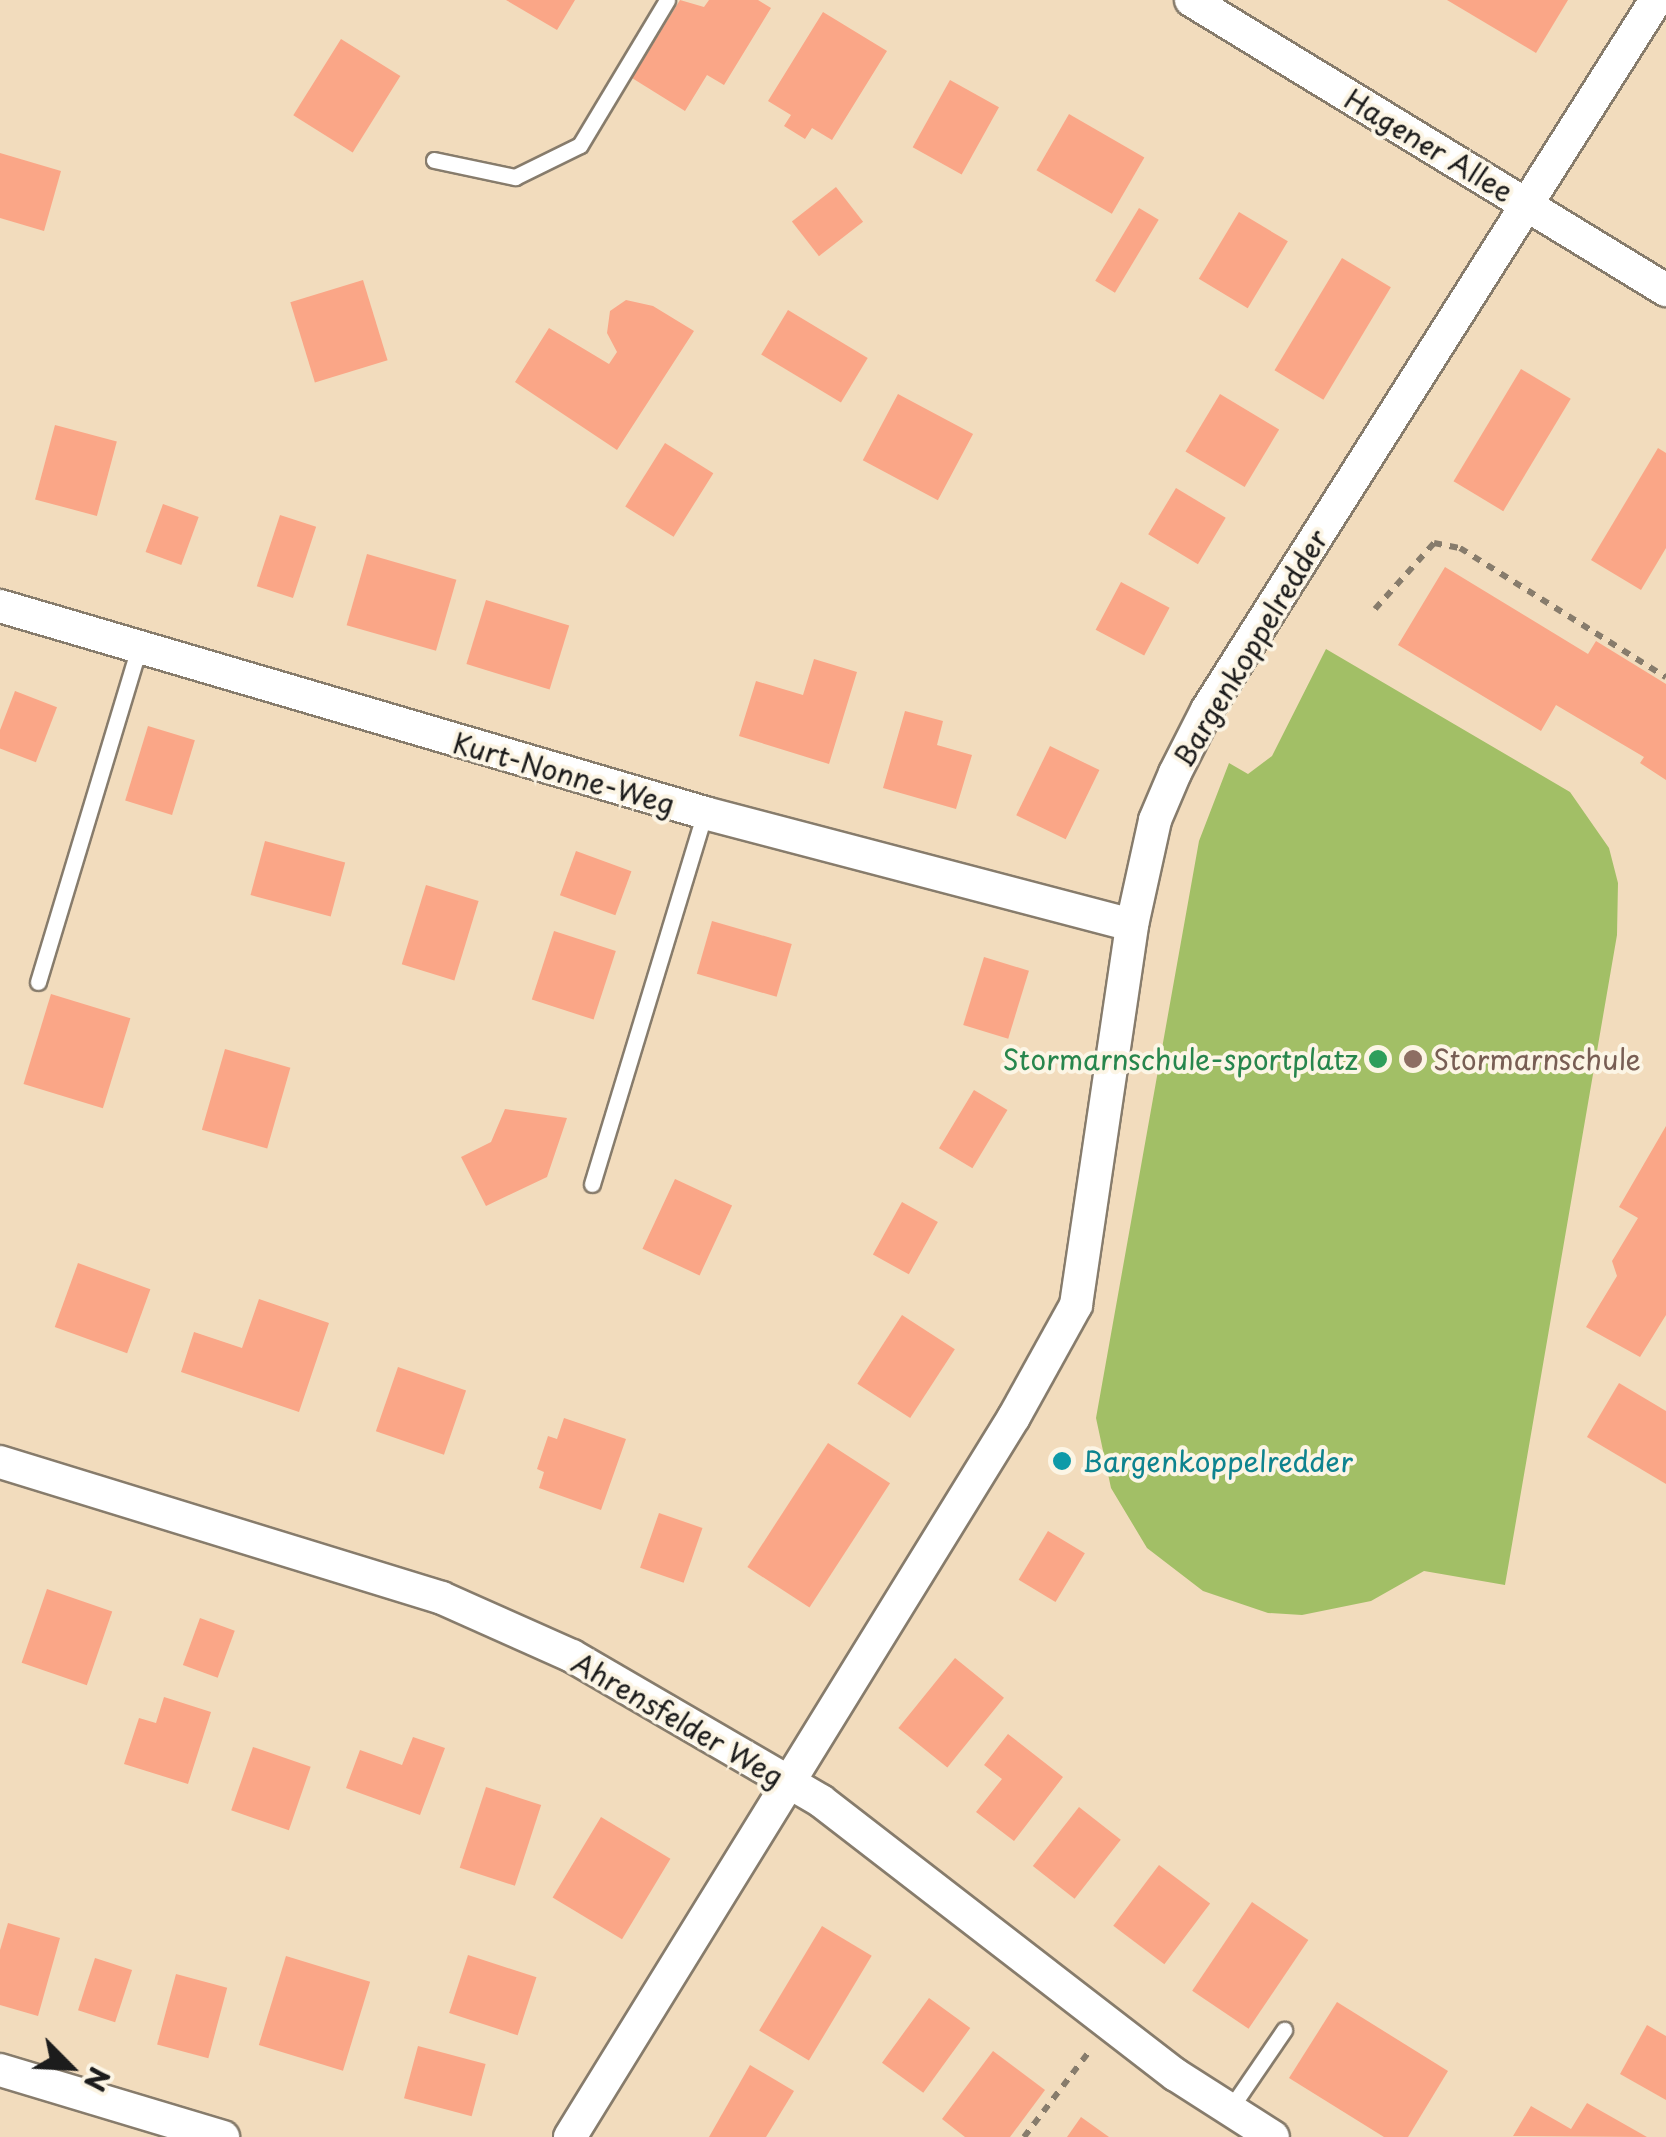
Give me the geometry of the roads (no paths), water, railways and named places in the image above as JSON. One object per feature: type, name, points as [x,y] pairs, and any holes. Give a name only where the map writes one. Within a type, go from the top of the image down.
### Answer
[{"type":"street","name":"Hagener Allee","points":[[1191,0],[1666,290]]},
{"type":"street","name":"Bargenkoppelredder","points":[[570,2137],[785,1780],[1014,1416],[1076,1305],[1132,926],[1155,820],[1207,710],[1656,0]]},
{"type":"street","name":"Kurt-Nonne-Weg","points":[[2,614],[139,648],[705,814],[1132,926]]},
{"type":"street","name":"Ahrensfelder Weg","points":[[0,1462],[442,1598],[572,1656],[839,1814],[1110,2024],[1274,2137]]},
{"type":"street","points":[[0,2070],[223,2137]]},
{"type":"lane","points":[[434,160],[516,177],[580,145],[668,0]]},
{"type":"lane","points":[[38,982],[139,648]]},
{"type":"lane","points":[[592,1184],[705,814]]},
{"type":"lane","points":[[1230,2109],[1284,2030]]},
{"type":"place","name":"Stormarnschule-sportplatz","points":[[1378,1059]]},
{"type":"place","name":"Stormarnschule","points":[[1413,1059]]},
{"type":"place","name":"Bargenkoppelredder","points":[[1062,1461]]}]
